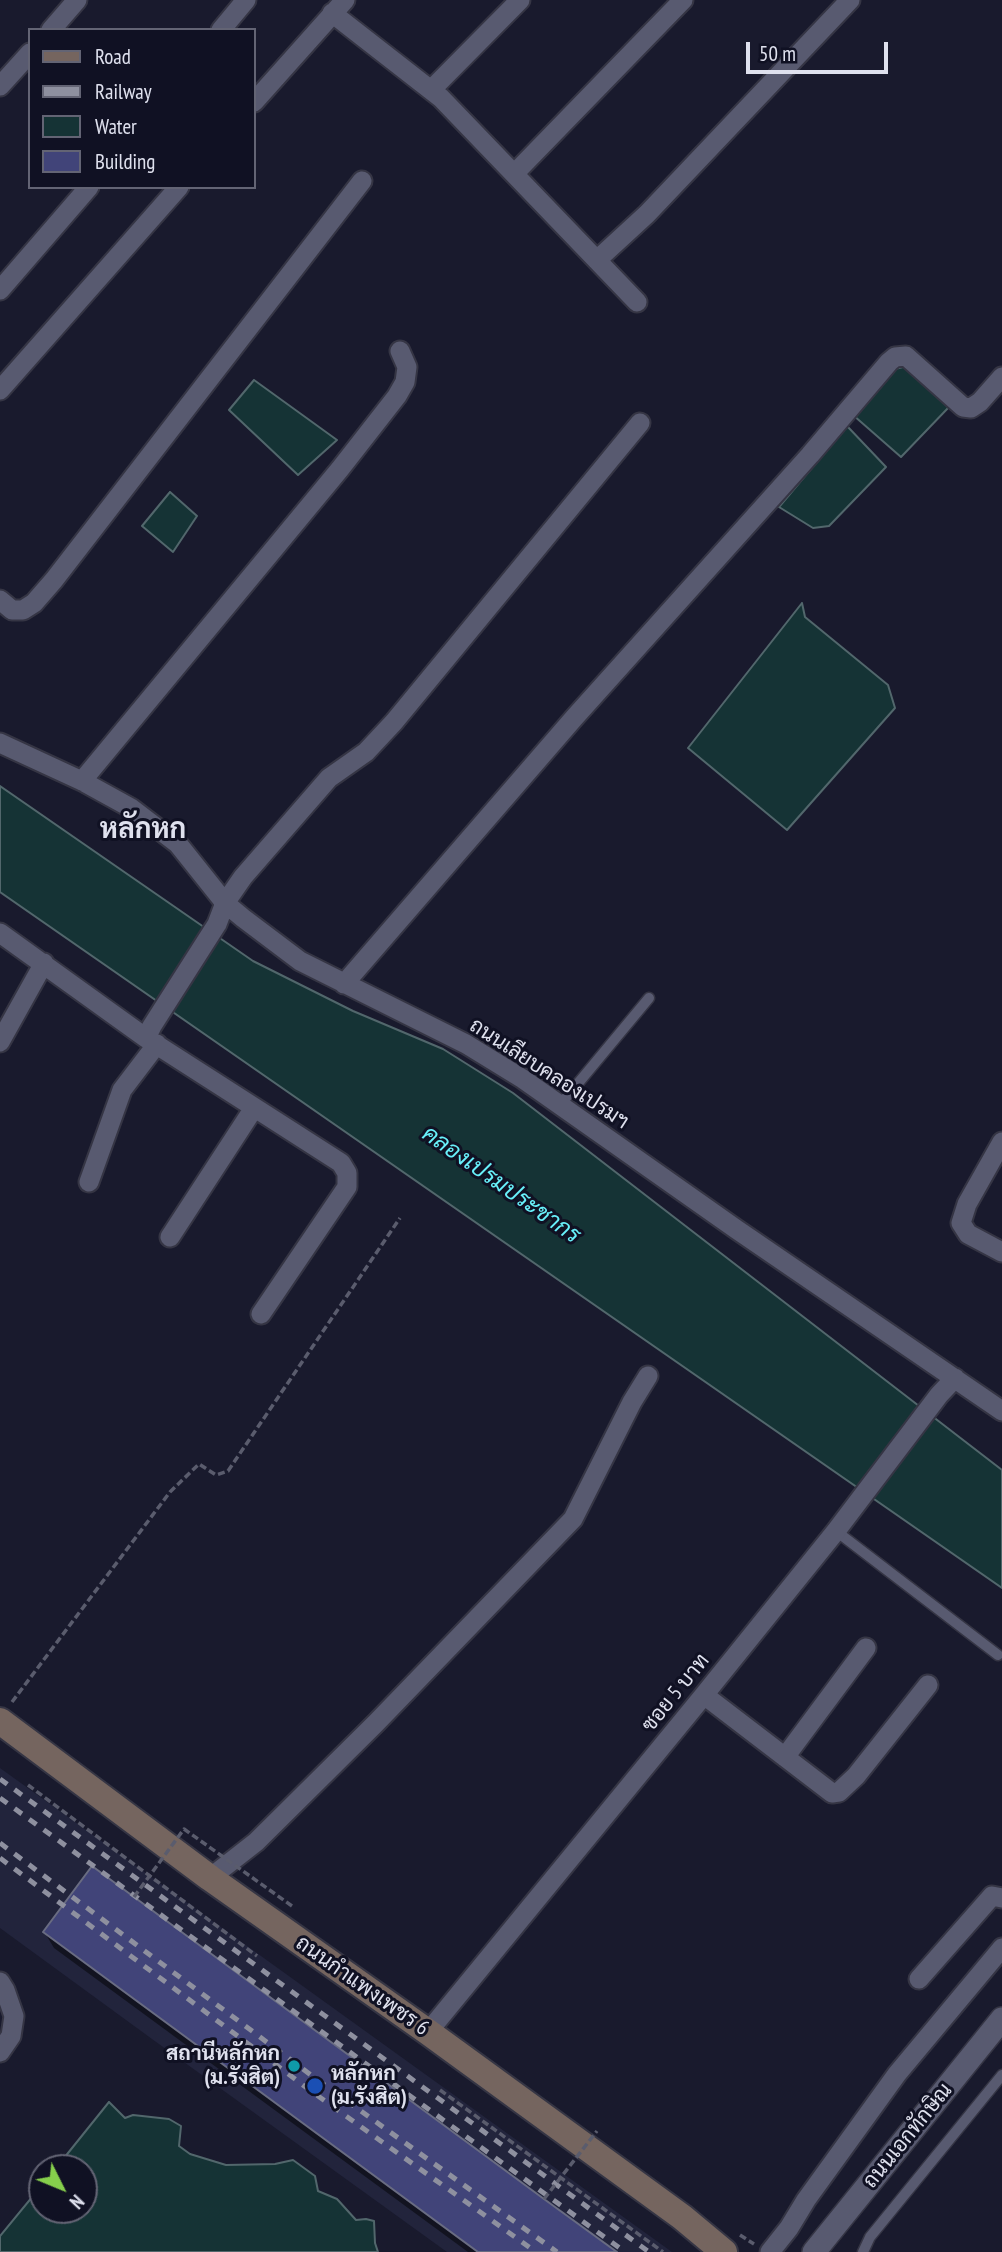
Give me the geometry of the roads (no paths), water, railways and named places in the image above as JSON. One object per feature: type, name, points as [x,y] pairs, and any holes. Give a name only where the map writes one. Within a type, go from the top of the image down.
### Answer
[{"type":"main road","name":"ถนนกำแพงเพชร 6","points":[[4,1714],[210,1878],[682,2217],[723,2252]]},
{"type":"street","points":[[53,28],[77,0]]},
{"type":"street","points":[[223,28],[246,0]]},
{"type":"street","points":[[431,90],[520,0]]},
{"type":"street","points":[[514,174],[683,0]]},
{"type":"street","points":[[597,260],[657,204],[850,0]]},
{"type":"street","points":[[256,100],[338,7],[431,90],[637,302]]},
{"type":"street","points":[[0,86],[28,55]]},
{"type":"street","points":[[0,600],[12,610],[23,610],[34,603],[54,580],[362,181]]},
{"type":"street","points":[[0,290],[87,189]]},
{"type":"street","points":[[0,390],[177,189]]},
{"type":"street","points":[[82,781],[340,469],[397,396],[405,382],[407,367],[400,351]]},
{"type":"street","points":[[344,984],[565,728],[810,455],[889,362],[895,357],[906,356],[963,407],[971,408],[980,402],[1002,377]]},
{"type":"street","points":[[89,1182],[122,1090],[217,924],[225,903],[243,877],[329,778],[366,752],[394,722],[640,423]]},
{"type":"street","name":"ถนนเลียบคลองเปรมฯ","points":[[0,743],[82,781],[131,808],[178,844],[225,903],[300,961],[466,1044],[523,1079],[736,1230],[1002,1411]]},
{"type":"street","points":[[0,933],[254,1108],[341,1163],[348,1173],[347,1187],[261,1314]]},
{"type":"street","points":[[0,1042],[44,963]]},
{"type":"street","points":[[170,1237],[254,1108]]},
{"type":"street","points":[[1002,1142],[967,1204],[961,1223],[968,1234],[1002,1252]]},
{"type":"street","points":[[210,1878],[256,1842],[302,1797],[573,1519],[648,1376]]},
{"type":"street","name":"ซอย 5 บาท","points":[[428,2032],[704,1695],[955,1378]]},
{"type":"street","points":[[785,1757],[866,1648]]},
{"type":"street","points":[[704,1695],[832,1793],[839,1792],[856,1776],[928,1685]]},
{"type":"street","points":[[919,1979],[992,1896],[1002,1898]]},
{"type":"street","points":[[770,2252],[897,2074],[1002,1948]]},
{"type":"street","points":[[0,1982],[14,2016],[11,2036],[0,2052]]},
{"type":"street","name":"ถนนเอกทักษิณ","points":[[814,2252],[1002,2019]]},
{"type":"lane","points":[[560,1105],[649,998]]},
{"type":"lane","points":[[836,1531],[998,1655]]},
{"type":"lane","points":[[863,2252],[870,2237],[1002,2075]]},
{"type":"water","points":[[907,366],[949,407],[901,457],[853,415],[891,370]]},
{"type":"water","points":[[254,380],[337,440],[298,475],[229,410]]},
{"type":"water","points":[[847,426],[886,467],[829,526],[813,528],[779,507]]},
{"type":"water","points":[[170,492],[197,516],[173,552],[142,526]]},
{"type":"water","points":[[802,603],[805,617],[888,685],[895,708],[787,830],[688,748]]},
{"type":"water","name":"คลองเปรมประชากร","points":[[0,786],[253,961],[353,1011],[443,1049],[513,1093],[1002,1470],[1002,1588],[0,892]]},
{"type":"water","points":[[109,2102],[125,2118],[133,2115],[169,2119],[181,2126],[179,2146],[190,2154],[226,2165],[275,2164],[293,2160],[315,2176],[318,2191],[337,2199],[356,2220],[374,2221],[378,2252],[0,2252],[0,2236],[28,2202],[28,2224],[98,2224],[98,2154],[67,2154]]},
{"type":"railway","points":[[0,1779],[649,2252]]},
{"type":"railway","points":[[0,1798],[625,2252]]},
{"type":"railway","points":[[0,1843],[319,2081],[557,2252]]},
{"type":"railway","points":[[0,1858],[311,2091],[536,2252]]},
{"type":"place","name":"สถานีหลักหก (ม.รังสิต)","points":[[294,2066]]},
{"type":"place","name":"หลักหก (ม.รังสิต)","points":[[315,2086]]},
{"type":"district","name":"หลักหก","points":[[143,830]]}]
